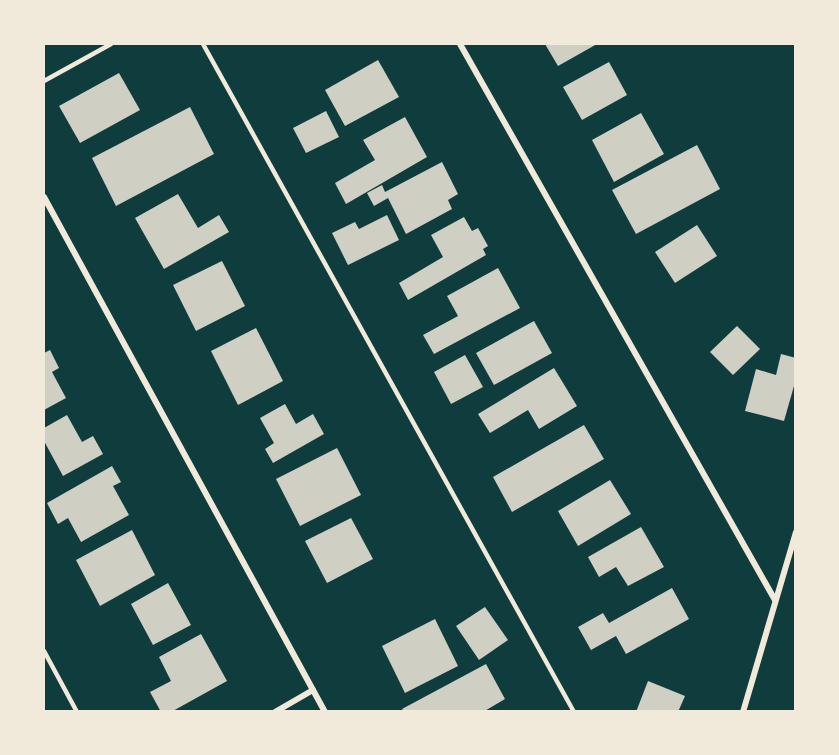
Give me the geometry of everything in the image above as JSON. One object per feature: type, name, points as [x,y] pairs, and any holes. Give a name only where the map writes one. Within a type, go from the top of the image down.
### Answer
[{"type":"street","points":[[459,44],[775,600]]},
{"type":"street","points":[[44,197],[326,711]]},
{"type":"street","points":[[743,711],[795,532]]},
{"type":"street","points":[[275,711],[313,690]]},
{"type":"lane","points":[[44,81],[111,44]]},
{"type":"lane","points":[[203,44],[574,711]]},
{"type":"lane","points":[[44,651],[77,711]]},
{"type":"building","points":[[545,44],[597,44],[558,66]]},
{"type":"building","points":[[378,60],[399,97],[345,126],[325,90]]},
{"type":"building","points":[[609,62],[627,95],[582,120],[563,87]]},
{"type":"building","points":[[119,73],[140,110],[80,143],[59,106]]},
{"type":"building","points":[[190,107],[214,154],[116,206],[92,158]]},
{"type":"building","points":[[326,111],[339,137],[306,153],[293,128]]},
{"type":"building","points":[[641,113],[664,154],[614,182],[592,140]]},
{"type":"building","points":[[405,117],[427,157],[346,204],[335,183],[375,160],[363,140]]},
{"type":"building","points":[[697,145],[720,189],[636,234],[612,190]]},
{"type":"building","points":[[442,162],[458,194],[448,200],[452,209],[406,234],[388,198],[374,206],[367,193],[382,185],[385,192]]},
{"type":"building","points":[[178,194],[198,228],[219,215],[229,232],[164,269],[135,218]]},
{"type":"building","points":[[387,215],[399,240],[348,265],[332,233],[355,222],[359,229]]},
{"type":"building","points":[[464,217],[472,231],[478,228],[488,246],[483,249],[486,255],[408,300],[399,283],[443,257],[431,235]]},
{"type":"building","points":[[697,225],[717,256],[675,283],[655,252]]},
{"type":"building","points":[[222,261],[245,306],[196,331],[173,285]]},
{"type":"building","points":[[498,268],[520,308],[434,354],[423,335],[458,316],[447,296]]},
{"type":"building","points":[[534,321],[552,353],[494,385],[476,353]]},
{"type":"building","points":[[737,326],[760,349],[733,375],[710,352]]},
{"type":"building","points":[[256,328],[283,381],[238,405],[211,351]]},
{"type":"building","points":[[50,350],[59,368],[52,372],[66,398],[44,410],[44,353]]},
{"type":"building","points":[[781,354],[796,358],[796,379],[784,421],[745,411],[756,369],[776,375]]},
{"type":"building","points":[[465,355],[483,387],[451,404],[434,372]]},
{"type":"building","points":[[554,368],[577,406],[539,429],[528,410],[490,433],[478,414]]},
{"type":"building","points":[[285,404],[296,424],[313,414],[324,434],[273,463],[265,449],[274,443],[260,418]]},
{"type":"building","points":[[67,415],[82,442],[93,436],[103,454],[63,476],[44,441],[44,428]]},
{"type":"building","points":[[584,425],[604,459],[512,512],[493,477]]},
{"type":"building","points":[[337,448],[361,495],[300,526],[276,479]]},
{"type":"building","points":[[112,466],[121,482],[113,486],[129,515],[81,542],[68,518],[58,524],[47,503]]},
{"type":"building","points":[[610,480],[631,514],[578,546],[558,511]]},
{"type":"building","points":[[351,518],[373,559],[327,583],[305,541]]},
{"type":"building","points":[[641,527],[664,567],[628,586],[616,567],[599,577],[588,557]]},
{"type":"building","points":[[132,530],[155,575],[100,606],[76,560]]},
{"type":"building","points":[[168,583],[191,625],[153,645],[131,604]]},
{"type":"building","points":[[672,588],[689,619],[626,654],[616,636],[591,650],[578,627],[603,613],[609,623]]},
{"type":"building","points":[[485,607],[508,640],[479,660],[456,626]]},
{"type":"building","points":[[435,619],[458,666],[405,693],[382,646]]},
{"type":"building","points":[[201,634],[227,681],[171,712],[161,712],[150,692],[171,681],[159,657]]},
{"type":"building","points":[[486,664],[505,699],[483,712],[404,712],[402,709]]},
{"type":"building","points":[[648,681],[685,696],[678,712],[636,712]]}]
